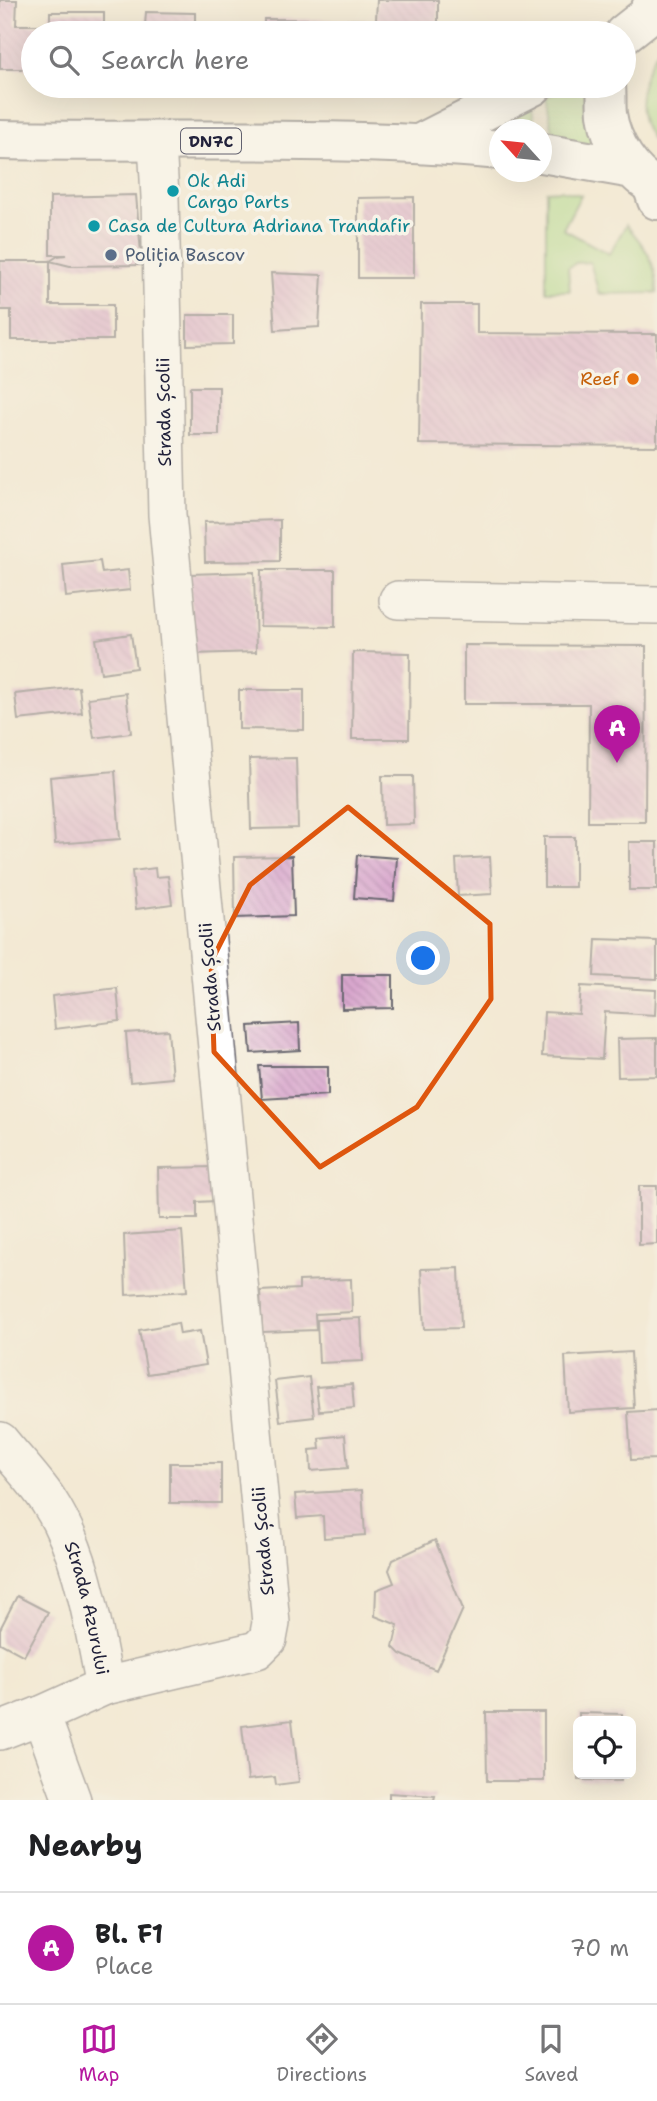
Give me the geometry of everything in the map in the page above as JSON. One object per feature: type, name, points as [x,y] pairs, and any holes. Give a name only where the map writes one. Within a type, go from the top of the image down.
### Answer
[{"type":"main road","name":"DN7C","points":[[421,143],[509,98]]},
{"type":"main road","points":[[607,98],[607,115],[616,144],[650,185]]},
{"type":"main road","name":"DN7C","points":[[0,140],[157,142],[289,139],[421,143],[489,149]]},
{"type":"main road","points":[[552,156],[650,185]]},
{"type":"street","name":"Strada Școlii","points":[[105,1686],[257,1650],[268,1639],[271,1623],[167,516],[157,142]]},
{"type":"street","points":[[398,600],[657,605]]},
{"type":"street","name":"Strada Azurului","points":[[0,1441],[48,1500],[65,1534],[79,1567],[105,1686],[0,1731]]},
{"type":"street","points":[[41,1715],[72,1800]]},
{"type":"highlighted area","points":[[348,807],[490,924],[491,999],[417,1107],[320,1167],[214,1052],[211,962],[250,885]]},
{"type":"green space","points":[[657,51],[657,145],[644,123],[641,98],[646,74]]},
{"type":"green space","points":[[546,98],[591,98],[597,148],[554,138]]},
{"type":"green space","points":[[531,102],[534,119],[505,119]]},
{"type":"green space","points":[[489,130],[489,139],[473,140]]},
{"type":"green space","points":[[560,190],[581,195],[563,229],[609,254],[626,225],[649,256],[655,273],[657,293],[599,294],[590,262],[576,263],[568,268],[570,291],[546,291],[546,191]]},
{"type":"building","points":[[0,0],[17,0],[16,25],[21,25],[21,69],[0,69]]},
{"type":"building","points":[[377,0],[438,0],[438,21],[264,19],[376,20]]},
{"type":"building","points":[[50,12],[104,12],[104,21],[50,21]]},
{"type":"building","points":[[146,12],[195,13],[195,21],[145,21]]},
{"type":"building","name":"Casa de Cultura Adriana Trandafir","points":[[136,195],[142,265],[70,266],[50,261],[66,255],[50,255],[50,197]]},
{"type":"building","points":[[414,197],[414,278],[358,278],[358,198]]},
{"type":"building","points":[[0,261],[50,261],[50,305],[113,305],[113,340],[11,340],[11,310],[0,310]]},
{"type":"building","points":[[271,273],[322,275],[319,327],[275,330]]},
{"type":"building","points":[[421,304],[477,304],[477,333],[657,334],[657,446],[419,444]]},
{"type":"building","points":[[187,315],[233,315],[233,344],[187,345]]},
{"type":"building","points":[[190,387],[219,387],[219,435],[190,435]]},
{"type":"building","points":[[280,520],[280,561],[205,562],[204,522]]},
{"type":"building","points":[[100,561],[102,573],[128,570],[130,590],[66,597],[63,565]]},
{"type":"building","points":[[261,570],[335,570],[335,627],[260,626]]},
{"type":"building","points":[[254,572],[256,652],[192,654],[190,574]]},
{"type":"building","points":[[131,634],[136,668],[101,673],[96,639]]},
{"type":"building","points":[[464,645],[646,646],[645,822],[588,822],[589,704],[464,704]]},
{"type":"building","points":[[353,652],[410,653],[409,739],[352,739]]},
{"type":"building","points":[[79,687],[82,713],[18,720],[15,694]]},
{"type":"building","points":[[239,690],[304,690],[304,730],[239,729]]},
{"type":"building","points":[[126,693],[131,733],[94,738],[88,698]]},
{"type":"building","points":[[296,758],[298,828],[251,829],[249,759]]},
{"type":"building","points":[[115,771],[120,839],[55,844],[50,777]]},
{"type":"building","points":[[382,776],[413,776],[414,824],[383,825]]},
{"type":"building","points":[[544,837],[575,837],[575,887],[544,887]]},
{"type":"building","points":[[629,842],[657,842],[657,890],[629,890]]},
{"type":"building","points":[[357,855],[397,858],[394,901],[354,898]]},
{"type":"building","points":[[292,856],[294,916],[235,918],[234,857]]},
{"type":"building","points":[[490,857],[492,894],[458,896],[456,859]]},
{"type":"building","points":[[155,868],[156,877],[168,876],[172,904],[136,909],[132,871]]},
{"type":"building","points":[[596,939],[657,941],[657,979],[594,976]]},
{"type":"building","points":[[342,975],[393,975],[393,1008],[342,1009]]},
{"type":"building","points":[[581,986],[656,990],[655,1015],[605,1012],[602,1059],[542,1056],[544,1012],[579,1014]]},
{"type":"building","points":[[117,988],[120,1021],[55,1029],[52,996]]},
{"type":"building","points":[[299,1023],[300,1050],[251,1053],[249,1026]]},
{"type":"building","points":[[168,1030],[172,1078],[130,1082],[126,1033]]},
{"type":"building","points":[[657,1038],[657,1076],[618,1077],[617,1039]]},
{"type":"building","points":[[259,1066],[328,1066],[328,1095],[262,1099]]},
{"type":"building","points":[[216,1167],[216,1201],[197,1202],[197,1219],[159,1219],[158,1168]]},
{"type":"building","points":[[639,1186],[657,1186],[657,1244],[639,1245]]},
{"type":"building","points":[[182,1231],[187,1291],[126,1295],[124,1235]]},
{"type":"building","points":[[459,1268],[461,1328],[424,1329],[421,1269]]},
{"type":"building","points":[[351,1279],[352,1312],[315,1314],[316,1330],[262,1332],[260,1291],[299,1289],[299,1281]]},
{"type":"building","points":[[361,1318],[363,1361],[319,1363],[317,1320]]},
{"type":"building","points":[[178,1323],[180,1334],[200,1331],[206,1365],[147,1374],[139,1330]]},
{"type":"building","points":[[631,1352],[634,1408],[568,1412],[565,1356]]},
{"type":"building","points":[[309,1377],[314,1417],[280,1421],[275,1381]]},
{"type":"building","points":[[352,1384],[354,1408],[319,1411],[316,1387]]},
{"type":"building","points":[[657,1410],[657,1459],[631,1460],[628,1412]]},
{"type":"building","points":[[345,1435],[348,1468],[311,1471],[310,1450],[320,1449],[319,1438]]},
{"type":"building","points":[[170,1463],[221,1463],[221,1503],[170,1503]]},
{"type":"building","points":[[362,1490],[365,1535],[324,1538],[323,1516],[297,1518],[295,1494]]},
{"type":"building","points":[[435,1540],[463,1609],[436,1670],[400,1654],[393,1647],[398,1625],[375,1616],[376,1590],[394,1583],[389,1570],[393,1560]]},
{"type":"building","points":[[17,1596],[48,1612],[24,1656],[0,1643],[0,1629]]},
{"type":"building","points":[[486,1712],[544,1712],[544,1781],[487,1781]]},
{"type":"building","points":[[579,1713],[622,1714],[622,1716],[579,1716]]},
{"type":"building","points":[[292,1720],[299,1782],[276,1785],[275,1777],[248,1780],[242,1726]]},
{"type":"building","points":[[621,1779],[621,1781],[578,1780]]},
{"type":"building","points":[[389,1793],[435,1796],[434,1800],[389,1800]]},
{"type":"place","name":"Ok Adi Cargo Parts","points":[[173,191]]},
{"type":"place","name":"Casa de Cultura Adriana Trandafir","points":[[94,226]]},
{"type":"place","name":"Poliția Bascov","points":[[111,255]]},
{"type":"place","name":"Reef","points":[[633,379]]},
{"type":"place","name":"Bl. F1","points":[[617,763]]}]
